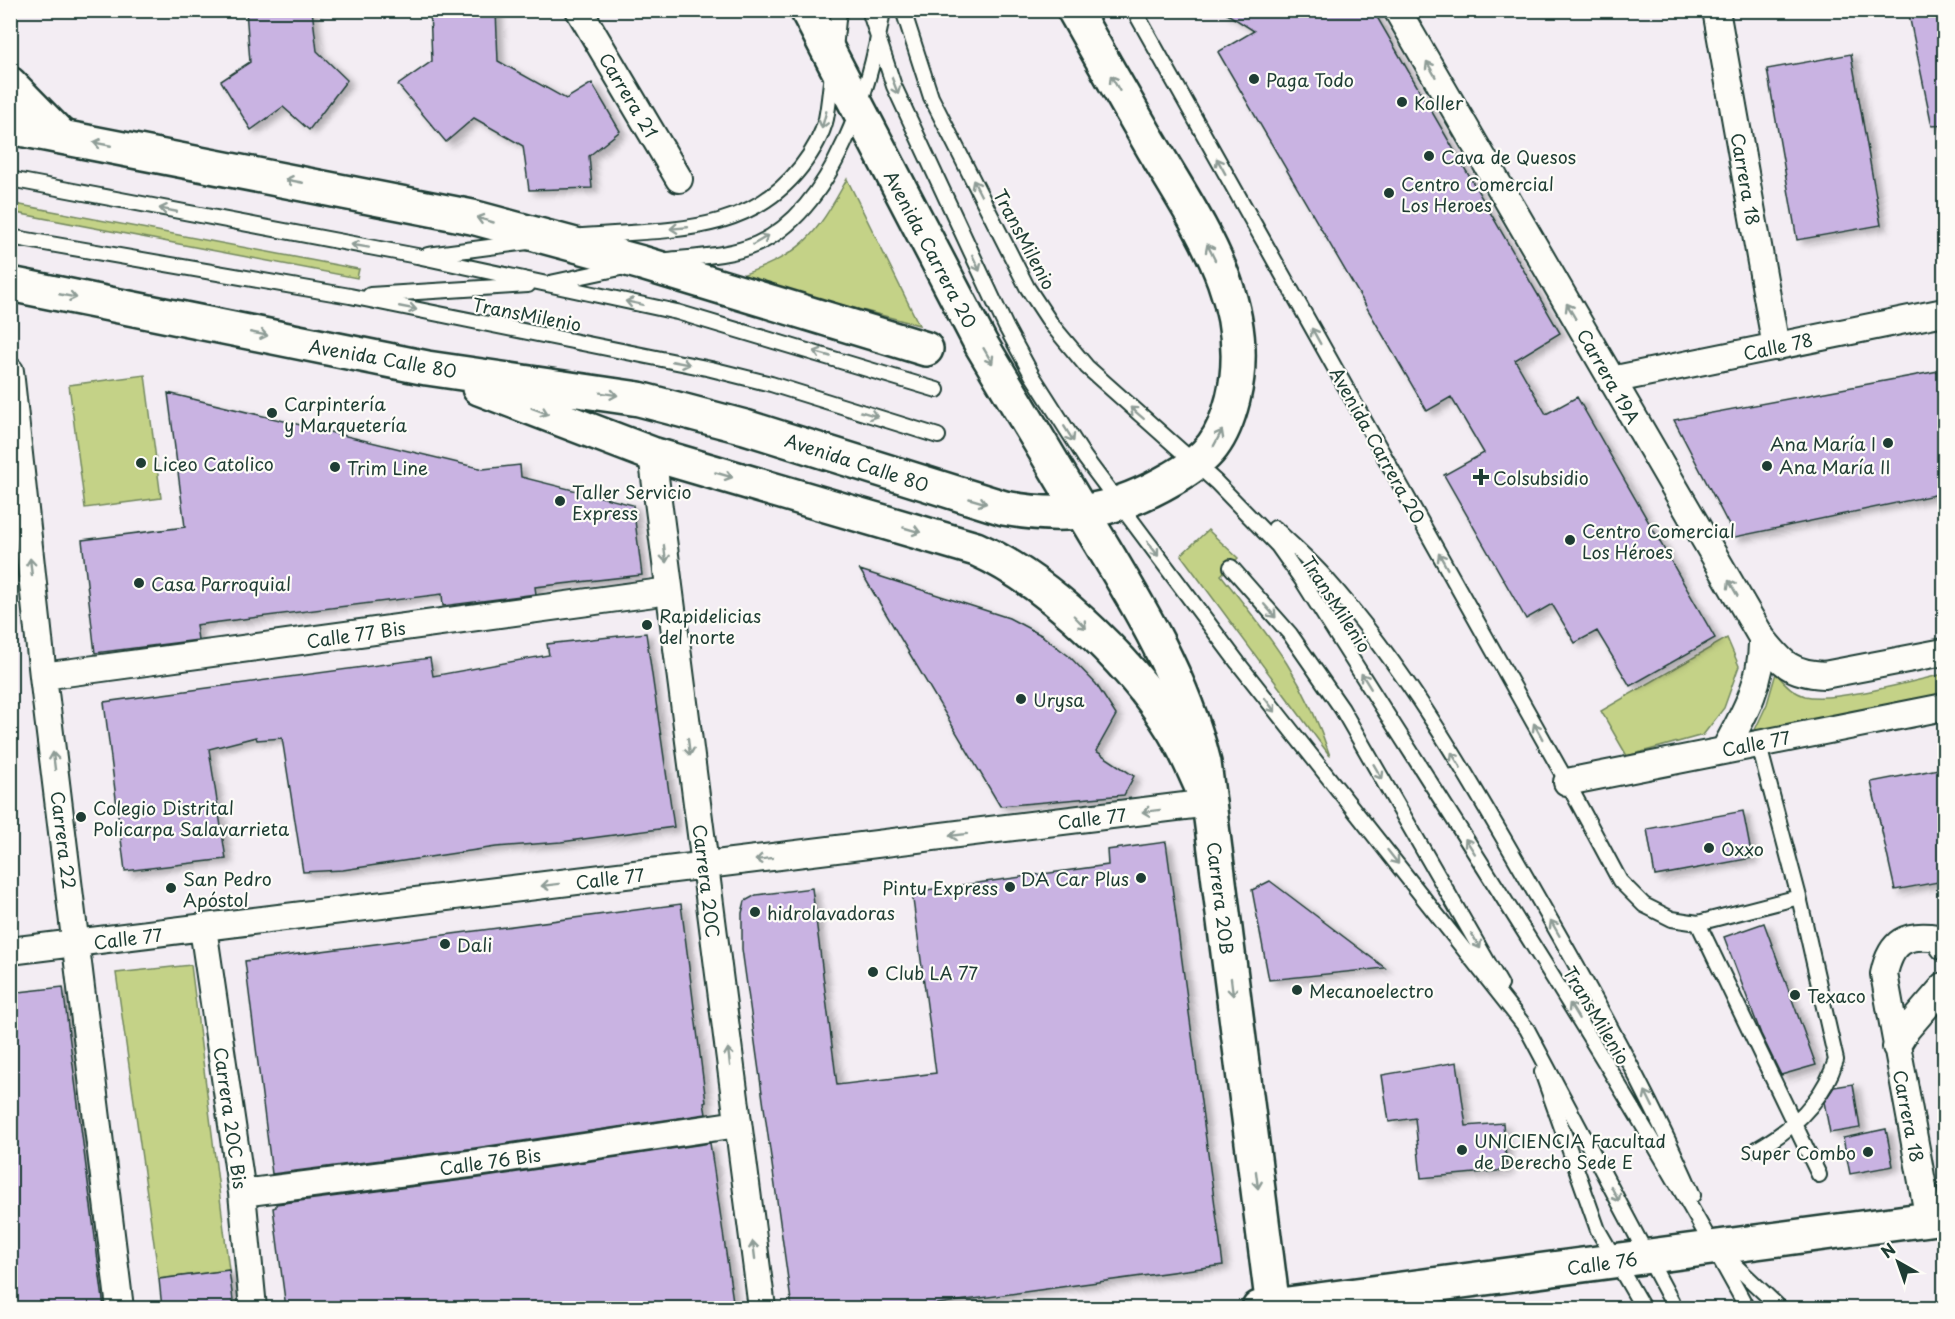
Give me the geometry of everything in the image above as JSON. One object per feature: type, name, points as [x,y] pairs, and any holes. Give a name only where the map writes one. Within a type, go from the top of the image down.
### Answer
[{"type":"main road","name":"Avenida Carrera 20","points":[[807,10],[981,344],[1083,513]]},
{"type":"main road","name":"Avenida Calle 80","points":[[10,284],[427,368],[639,399],[745,427],[1004,508],[1041,515],[1083,513],[1118,503],[1160,486],[1198,464],[1210,452],[1229,416],[1240,357],[1233,300],[1197,224],[1074,10]]},
{"type":"main road","points":[[10,84],[61,136]]},
{"type":"main road","points":[[10,128],[472,217],[642,263],[926,349]]},
{"type":"main road","points":[[427,368],[652,454],[976,549],[1002,561],[1069,610],[1144,688],[1181,744],[1209,803]]},
{"type":"main road","name":"Carrera 20B","points":[[1083,513],[1137,604],[1181,691],[1196,729],[1209,803],[1268,1308]]},
{"type":"main road","name":"Calle 76","points":[[1268,1308],[1937,1219]]},
{"type":"street","name":"Carrera 21","points":[[579,10],[680,179]]},
{"type":"street","name":"Carrera 19A","points":[[1397,10],[1762,638]]},
{"type":"street","name":"Carrera 18","points":[[1716,10],[1776,346]]},
{"type":"street","name":"Calle 78","points":[[1611,380],[1944,312]]},
{"type":"street","name":"Carrera 22","points":[[10,371],[15,462],[77,944],[120,1308]]},
{"type":"street","name":"Carrera 20C","points":[[652,454],[762,1308]]},
{"type":"street","name":"Calle 77 Bis","points":[[43,676],[669,591]]},
{"type":"street","points":[[1762,638],[1788,667],[1804,674],[1824,675],[1944,652]]},
{"type":"street","points":[[1725,749],[1755,692],[1763,661],[1762,638]]},
{"type":"street","name":"Calle 77","points":[[1567,782],[1758,742],[1944,707]]},
{"type":"street","name":"Calle 77","points":[[10,951],[1209,803]]},
{"type":"street","name":"Carrera 20C Bis","points":[[203,928],[242,1193],[252,1308]]},
{"type":"street","name":"Carrera 18","points":[[1937,1219],[1896,1047],[1884,974],[1891,952],[1901,941],[1919,935],[1938,939],[1944,947]]},
{"type":"street","name":"Carrera 18","points":[[1896,1047],[1907,1029],[1944,986]]},
{"type":"street","name":"Calle 76 Bis","points":[[242,1193],[477,1163],[738,1124]]},
{"type":"lane","name":"TransMilenio","points":[[417,256],[550,239],[706,225],[735,218],[755,209],[792,178],[815,145],[825,120],[839,10]]},
{"type":"lane","name":"TransMilenio","points":[[869,10],[894,86],[1006,327],[1032,375],[1079,449],[1118,503],[1303,748],[1363,819],[1527,1029],[1598,1230],[1643,1308]]},
{"type":"lane","name":"TransMilenio","points":[[350,296],[545,284],[642,263],[725,253],[758,243],[797,216],[820,187],[840,153],[858,108],[878,39],[883,10]]},
{"type":"lane","name":"TransMilenio","points":[[903,10],[931,97],[1027,287],[1052,325],[1087,367],[1198,464],[1278,546],[1302,580],[1532,942],[1716,1248],[1780,1308]]},
{"type":"lane","name":"Avenida Carrera 20","points":[[1134,10],[1567,782],[1620,881],[1644,905],[1672,920],[1698,923]]},
{"type":"lane","name":"TransMilenio","points":[[10,179],[417,256],[677,312],[938,390]]},
{"type":"lane","name":"TransMilenio","points":[[10,237],[350,296],[711,369],[771,384],[938,436]]},
{"type":"lane","name":"TransMilenio","points":[[1275,528],[1323,575],[1399,669],[1499,829],[1624,1048],[1716,1248],[1747,1308]]},
{"type":"lane","name":"TransMilenio","points":[[1231,567],[1290,634],[1342,709],[1527,1029],[1675,1308]]},
{"type":"lane","points":[[1757,1149],[1795,1124],[1828,1079],[1836,1060],[1798,897],[1758,742]]},
{"type":"lane","points":[[1798,897],[1698,923],[1820,1175]]},
{"type":"green space","points":[[847,179],[919,325],[736,277],[776,261],[804,242],[825,216]]},
{"type":"green space","points":[[10,203],[359,269],[357,278],[11,212]]},
{"type":"green space","points":[[145,375],[161,498],[85,508],[69,385]]},
{"type":"green space","points":[[1208,530],[1238,558],[1221,575],[1270,639],[1297,681],[1330,756],[1181,555]]},
{"type":"green space","points":[[1727,638],[1739,666],[1724,708],[1703,735],[1627,756],[1601,711]]},
{"type":"green space","points":[[1776,673],[1797,692],[1805,696],[1818,697],[1853,694],[1944,674],[1944,695],[1754,732],[1767,704]]},
{"type":"green space","points":[[191,965],[229,1270],[159,1279],[116,973]]},
{"type":"building","points":[[246,10],[312,10],[317,51],[347,80],[309,130],[283,107],[251,130],[221,81],[250,62]]},
{"type":"building","points":[[430,10],[496,10],[498,61],[566,99],[592,83],[620,131],[589,156],[592,188],[529,190],[523,146],[474,118],[446,142],[398,85],[432,61]]},
{"type":"building","points":[[1221,10],[1373,10],[1560,333],[1515,360],[1546,414],[1577,397],[1715,638],[1630,686],[1597,631],[1575,643],[1552,604],[1526,619],[1444,475],[1484,453],[1451,397],[1427,411],[1218,52],[1254,31]]},
{"type":"building","points":[[1908,10],[1944,10],[1944,125],[1932,126]]},
{"type":"building","points":[[1851,54],[1881,225],[1797,240],[1767,69]]},
{"type":"building","points":[[1944,370],[1944,493],[1735,537],[1674,420]]},
{"type":"building","points":[[168,393],[483,469],[520,465],[521,477],[633,505],[642,575],[535,587],[536,594],[443,606],[442,594],[196,625],[198,640],[95,653],[82,540],[185,527]]},
{"type":"building","name":"Urysa","points":[[860,570],[1009,618],[1041,635],[1070,657],[1096,684],[1116,715],[1096,751],[1134,776],[1124,795],[1000,806]]},
{"type":"building","points":[[646,633],[674,827],[561,842],[496,847],[343,870],[303,872],[282,738],[257,740],[256,737],[209,749],[226,859],[125,871],[104,702],[430,658],[433,676],[549,655],[547,644]]},
{"type":"building","points":[[1944,768],[1944,881],[1895,890],[1871,782]]},
{"type":"building","points":[[1743,811],[1752,858],[1655,876],[1647,829]]},
{"type":"building","points":[[1166,842],[1223,1265],[907,1308],[792,1308],[742,949],[742,913],[745,901],[756,895],[812,888],[837,1085],[936,1073],[912,892],[1108,865],[1107,850]]},
{"type":"building","points":[[1270,881],[1385,968],[1269,980],[1252,890]]},
{"type":"building","points":[[681,904],[706,1114],[475,1148],[272,1174],[245,961]]},
{"type":"building","points":[[1764,923],[1816,1065],[1781,1075],[1761,1034],[1724,937]]},
{"type":"building","points":[[63,987],[104,1308],[10,1308],[10,993]]},
{"type":"building","points":[[1457,1062],[1466,1126],[1503,1123],[1507,1170],[1421,1178],[1415,1118],[1389,1122],[1382,1075]]},
{"type":"building","points":[[1853,1084],[1860,1128],[1830,1133],[1824,1102],[1834,1087]]},
{"type":"building","name":"Super Combo","points":[[1886,1129],[1893,1166],[1850,1174],[1843,1138]]},
{"type":"building","points":[[710,1143],[734,1308],[286,1308],[273,1208],[276,1204],[479,1178]]},
{"type":"building","points":[[229,1270],[234,1308],[162,1308],[159,1279]]},
{"type":"place","name":"Paga Todo","points":[[1254,79]]},
{"type":"place","name":"Koller","points":[[1402,102]]},
{"type":"place","name":"Cava de Quesos","points":[[1429,156]]},
{"type":"place","name":"Centro Comercial Los Heroes","points":[[1389,193]]},
{"type":"place","name":"Carpintería y Marquetería","points":[[272,413]]},
{"type":"place","name":"Ana María I","points":[[1888,443]]},
{"type":"place","name":"Liceo Catolico","points":[[141,463]]},
{"type":"place","name":"Ana María II","points":[[1767,466]]},
{"type":"place","name":"Trim Line","points":[[335,467]]},
{"type":"place","name":"Colsubsidio","points":[[1481,477]]},
{"type":"place","name":"Taller Servicio Express","points":[[560,501]]},
{"type":"place","name":"Centro Comercial Los Héroes","points":[[1570,540]]},
{"type":"place","name":"Casa Parroquial","points":[[139,583]]},
{"type":"place","name":"Rapidelicias del norte","points":[[647,625]]},
{"type":"place","name":"Urysa","points":[[1021,699]]},
{"type":"place","name":"Colegio Distrital Policarpa Salavarrieta","points":[[81,817]]},
{"type":"place","name":"Oxxo","points":[[1709,848]]},
{"type":"place","name":"DA Car Plus","points":[[1141,878]]},
{"type":"place","name":"Pintu Express","points":[[1010,887]]},
{"type":"place","name":"San Pedro Apóstol","points":[[171,888]]},
{"type":"place","name":"hidrolavadoras","points":[[755,912]]},
{"type":"place","name":"Dali","points":[[445,944]]},
{"type":"place","name":"Club LA 77","points":[[873,972]]},
{"type":"place","name":"Mecanoelectro","points":[[1297,990]]},
{"type":"place","name":"Texaco","points":[[1795,995]]},
{"type":"place","name":"UNICIENCIA Facultad de Derecho Sede E","points":[[1462,1150]]},
{"type":"place","name":"Super Combo","points":[[1868,1152]]}]
